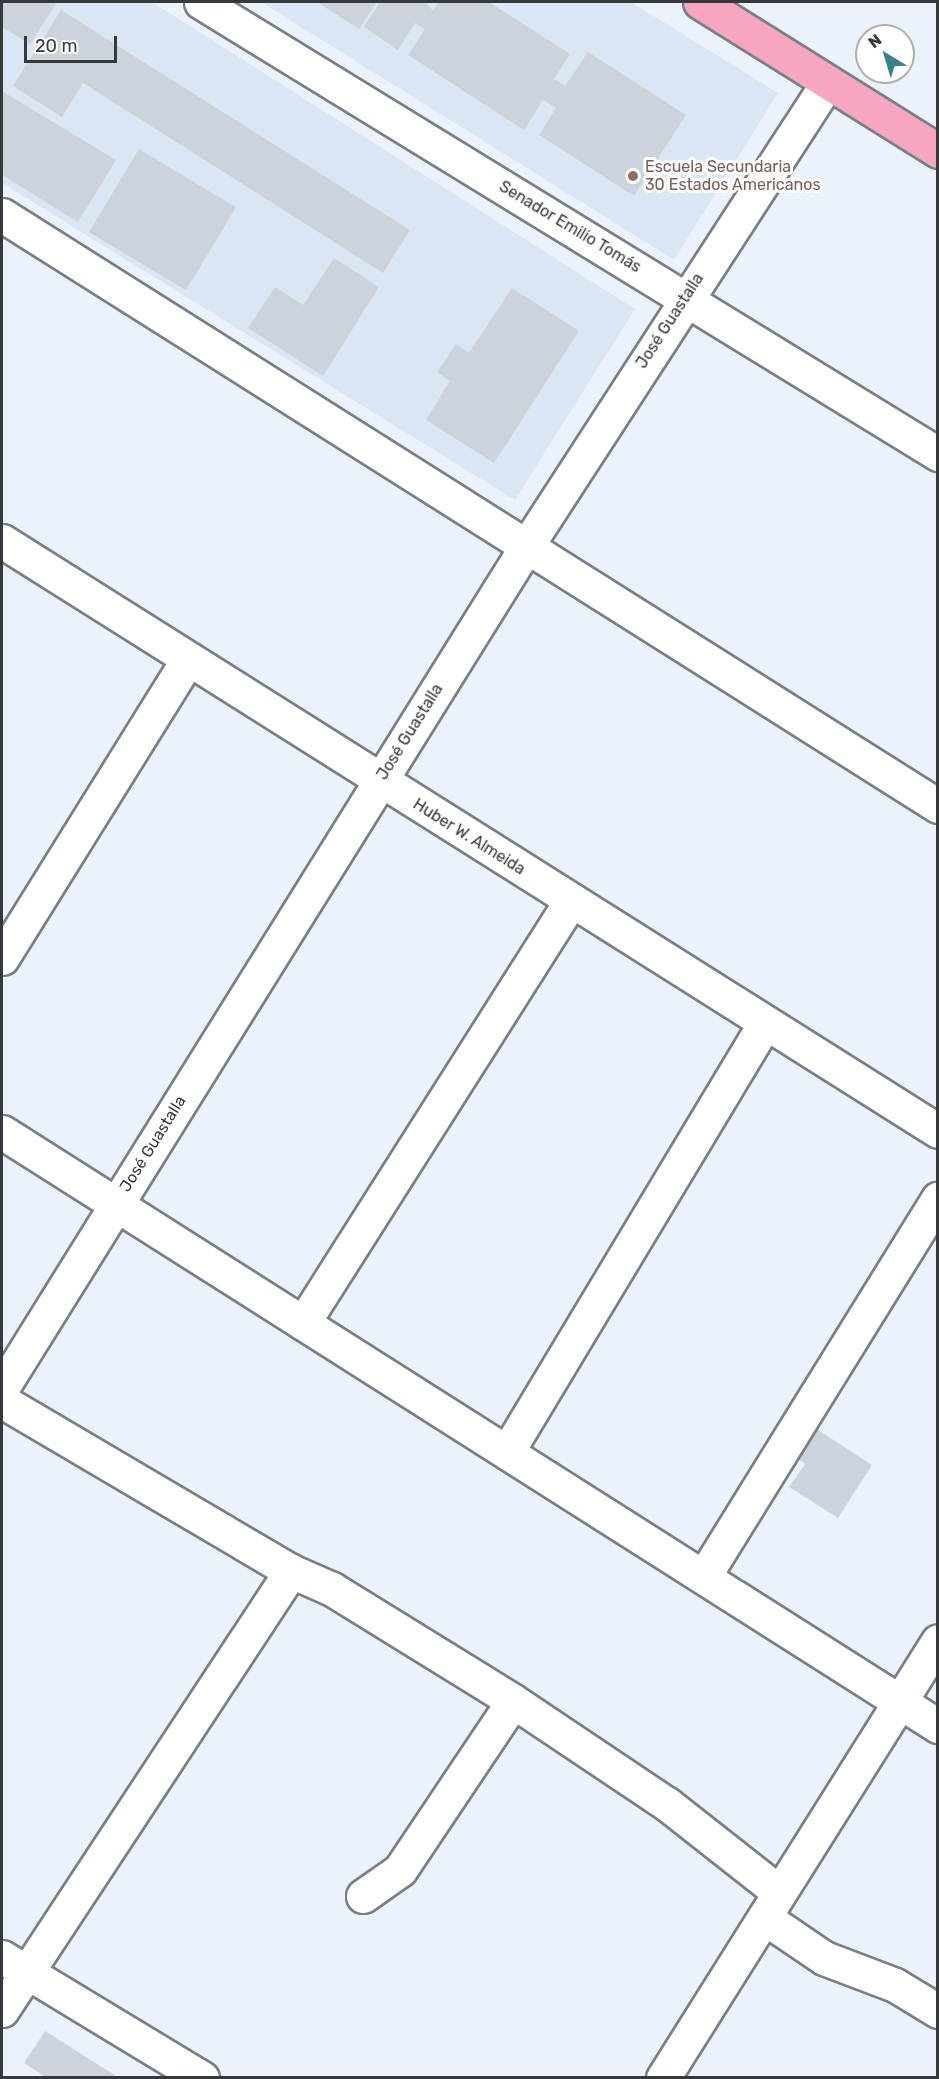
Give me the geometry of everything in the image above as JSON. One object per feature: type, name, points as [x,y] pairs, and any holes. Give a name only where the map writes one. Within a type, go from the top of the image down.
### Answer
[{"type":"main road","points":[[700,2],[938,152]]},
{"type":"street","name":"Senador Emilio Tomás","points":[[201,2],[938,454]]},
{"type":"street","name":"José Guastalla","points":[[2,1388],[526,547],[685,297],[828,82]]},
{"type":"street","points":[[2,215],[938,806]]},
{"type":"street","name":"Huber W. Almeida","points":[[4,548],[188,658],[938,1131]]},
{"type":"street","points":[[2,958],[188,658]]},
{"type":"street","points":[[303,1323],[571,901]]},
{"type":"street","points":[[507,1452],[765,1023]]},
{"type":"street","points":[[2,1132],[938,1726]]},
{"type":"street","points":[[704,1576],[938,1199]]},
{"type":"street","points":[[2,1401],[291,1571],[332,1589],[513,1701],[667,1804],[824,1958],[895,1985],[938,2011]]},
{"type":"street","points":[[2,2010],[13,1965],[291,1571]]},
{"type":"street","points":[[663,2078],[938,1641]]},
{"type":"street","points":[[363,1896],[400,1870],[513,1701]]},
{"type":"street","points":[[13,1965],[201,2078]]},
{"type":"shaded area","points":[[2,2],[152,2],[635,309],[515,500],[2,183]]},
{"type":"shaded area","name":"Escuela Secundaria 30 Estados Americanos","points":[[261,2],[631,2],[778,93],[674,260]]},
{"type":"building","points":[[2,2],[57,2],[30,44],[2,27]]},
{"type":"building","points":[[317,2],[377,2],[359,29]]},
{"type":"building","points":[[380,2],[426,2],[433,11],[439,2],[489,2],[570,54],[554,79],[565,86],[588,52],[686,115],[634,196],[539,135],[556,108],[543,100],[524,130],[408,55],[425,29],[415,23],[398,50],[364,27]]},
{"type":"building","points":[[61,10],[410,230],[383,273],[83,83],[62,117],[13,86]]},
{"type":"building","points":[[2,91],[116,160],[78,222],[2,175]]},
{"type":"building","points":[[139,149],[236,207],[186,290],[89,232]]},
{"type":"building","points":[[334,258],[379,287],[323,376],[248,328],[275,287],[303,305]]},
{"type":"building","points":[[512,288],[579,331],[494,463],[426,420],[450,381],[437,372],[456,344],[469,353]]},
{"type":"building","points":[[815,1428],[872,1465],[838,1518],[789,1487],[805,1464],[796,1458]]},
{"type":"building","points":[[45,2031],[119,2078],[47,2078],[24,2063]]},
{"type":"place","name":"Escuela Secundaria 30 Estados Americanos","points":[[633,176]]}]
